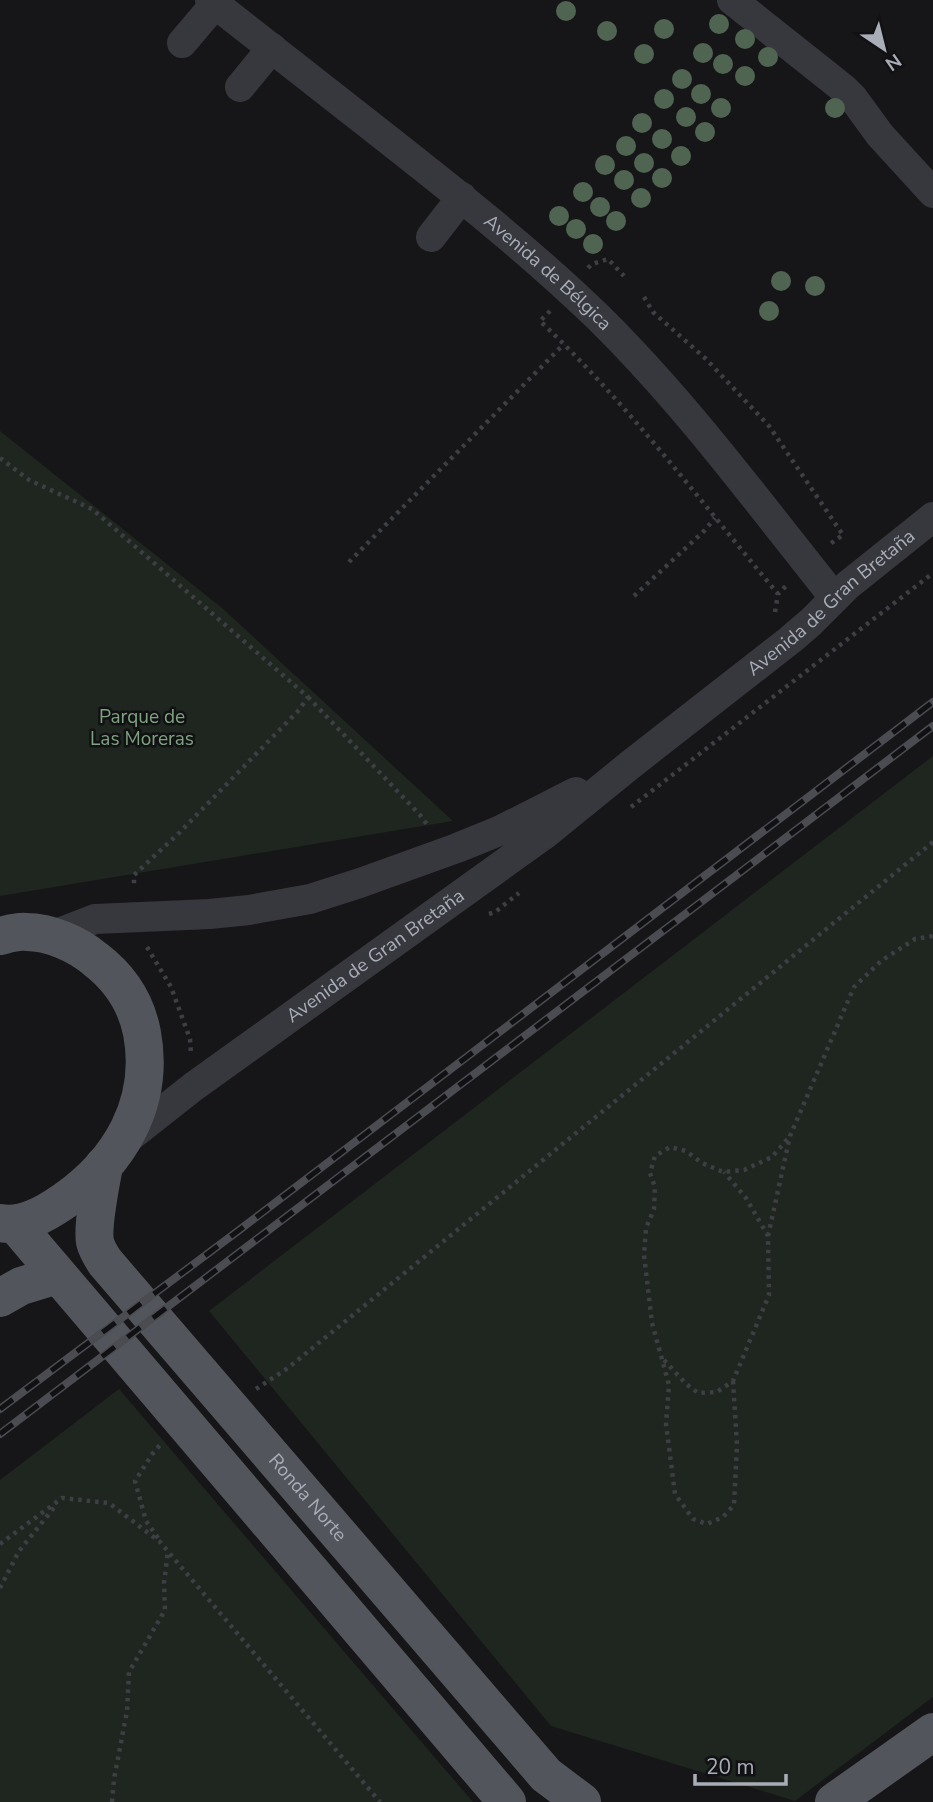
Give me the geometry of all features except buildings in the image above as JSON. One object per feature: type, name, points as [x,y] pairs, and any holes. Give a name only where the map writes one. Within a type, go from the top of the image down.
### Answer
[{"type":"main road","points":[[19,931],[86,952],[105,967],[123,987],[136,1011],[145,1052],[144,1082],[132,1125],[112,1155],[84,1185],[61,1203],[5,1231],[57,1275],[507,1802]]},
{"type":"main road","name":"Ronda Norte","points":[[112,1155],[99,1197],[94,1239],[99,1254],[112,1272],[546,1775],[582,1802]]},
{"type":"main road","points":[[0,1298],[21,1286],[57,1275]]},
{"type":"main road","points":[[834,1802],[933,1732]]},
{"type":"street","points":[[732,0],[835,80],[933,193]]},
{"type":"street","points":[[182,43],[212,2]]},
{"type":"street","name":"Avenida de Bélgica","points":[[212,2],[462,197],[569,290],[659,381],[733,468],[834,597]]},
{"type":"street","points":[[240,86],[272,48]]},
{"type":"street","points":[[431,237],[462,197]]},
{"type":"street","name":"Avenida de Gran Bretaña","points":[[112,1155],[193,1087],[545,834],[790,640],[860,574],[933,517]]},
{"type":"street","name":"Avenida de Gran Bretaña","points":[[19,931],[95,919],[174,917],[249,910],[332,892],[478,840],[630,765]]},
{"type":"path","points":[[592,264],[608,259],[624,276]]},
{"type":"path","points":[[643,297],[653,312],[706,359],[769,426],[843,535],[831,544]]},
{"type":"path","points":[[349,562],[564,344],[642,428],[778,594]]},
{"type":"path","points":[[0,458],[29,480],[92,509],[308,697],[299,710],[178,835],[134,874],[136,918],[148,948],[171,987],[190,1039],[193,1087]]},
{"type":"path","points":[[634,596],[715,518]]},
{"type":"path","points":[[771,620],[776,611],[778,594],[789,583]]},
{"type":"path","points":[[248,1394],[288,1368],[933,842]]},
{"type":"path","points":[[768,1236],[746,1198],[723,1172],[686,1152],[670,1147],[654,1156],[650,1173],[655,1187],[654,1209],[646,1228],[644,1255],[652,1323],[669,1385],[666,1424],[675,1494],[694,1519],[706,1524],[723,1517],[734,1505],[737,1445],[733,1381],[769,1294],[768,1236],[790,1136],[854,987],[881,961],[915,939],[933,936]]},
{"type":"path","points":[[723,1172],[744,1170],[772,1157],[790,1136]]},
{"type":"path","points":[[663,1358],[685,1384],[698,1393],[717,1392],[733,1381]]},
{"type":"path","points":[[112,1802],[127,1711],[129,1672],[165,1610],[164,1583],[168,1552],[146,1521],[135,1481],[153,1453],[182,1422]]},
{"type":"path","points":[[0,1588],[19,1551],[62,1498]]},
{"type":"path","points":[[0,1544],[62,1498],[109,1503],[160,1542],[380,1802]]},
{"type":"green space","name":"Parque de Las Moreras","points":[[0,431],[222,608],[453,821],[0,896]]},
{"type":"green space","points":[[933,756],[933,1697],[795,1801],[551,1726],[209,1311]]},
{"type":"green space","points":[[119,1389],[473,1802],[0,1802],[0,1480]]},
{"type":"railway","points":[[0,1409],[933,702]]},
{"type":"railway","points":[[0,1434],[933,726]]}]
